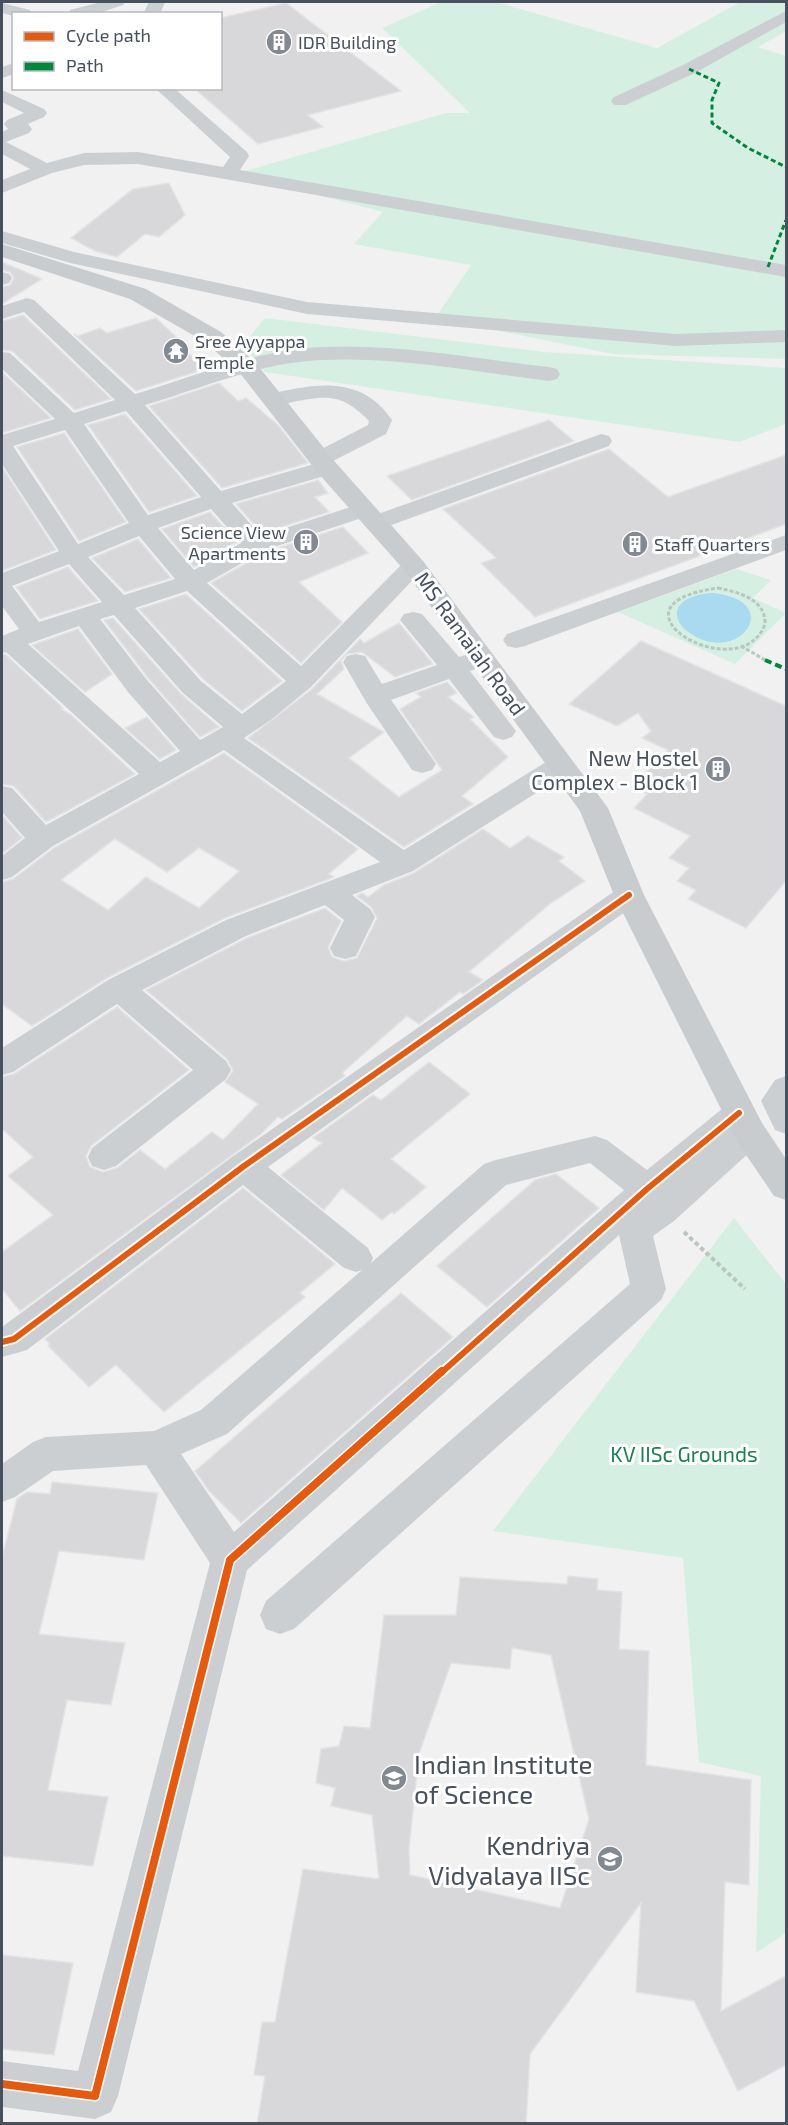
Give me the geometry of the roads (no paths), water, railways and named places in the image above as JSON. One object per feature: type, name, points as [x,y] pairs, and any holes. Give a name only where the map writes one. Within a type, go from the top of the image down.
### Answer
[{"type":"main road","name":"MS Ramaiah Road","points":[[2,249],[138,294],[213,338],[247,367],[323,464],[414,566],[592,807],[629,894],[745,1123],[786,1186]]},
{"type":"street","points":[[83,12],[117,2]]},
{"type":"street","points":[[2,8],[17,12]]},
{"type":"street","points":[[620,101],[689,69],[786,16]]},
{"type":"street","points":[[165,90],[240,156],[228,174]]},
{"type":"street","points":[[2,95],[38,113],[13,124],[23,129],[2,138]]},
{"type":"street","points":[[2,147],[45,169]]},
{"type":"street","points":[[2,187],[45,169],[84,159],[138,158],[786,271]]},
{"type":"street","points":[[2,237],[70,257],[308,308],[676,340],[786,336]]},
{"type":"street","points":[[2,313],[27,304],[131,403],[256,545]]},
{"type":"street","points":[[403,864],[233,733],[72,554],[2,444],[247,367],[297,356],[377,354],[549,374]]},
{"type":"street","points":[[2,358],[70,421],[143,526],[191,582],[302,681]]},
{"type":"street","points":[[2,581],[181,510],[323,464],[378,429],[381,420],[355,396],[339,392],[305,393],[273,400]]},
{"type":"street","points":[[157,775],[6,644],[34,632],[191,582],[256,545],[369,516],[602,441]]},
{"type":"street","points":[[516,640],[786,542]]},
{"type":"street","points":[[2,870],[43,839],[233,733],[302,681],[414,566]]},
{"type":"street","points":[[2,590],[34,632]]},
{"type":"street","points":[[86,616],[124,672],[152,706],[196,752]]},
{"type":"street","points":[[412,620],[503,730]]},
{"type":"street","points":[[375,696],[482,658]]},
{"type":"street","points":[[356,662],[375,696],[422,764]]},
{"type":"street","points":[[2,1063],[119,988],[236,928],[403,864],[561,765]]},
{"type":"street","points":[[2,795],[43,839]]},
{"type":"street","points":[[329,893],[360,917],[345,948]]},
{"type":"street","points":[[2,1342],[14,1339],[244,1166],[629,894]]},
{"type":"street","points":[[104,1157],[215,1070],[119,988]]},
{"type":"street","points":[[786,1089],[777,1101],[786,1121]]},
{"type":"street","points":[[2,2084],[94,2096],[230,1560],[745,1123]]},
{"type":"street","points":[[2,1485],[46,1454],[156,1448],[214,1422],[495,1174],[596,1149],[654,1200]]},
{"type":"street","points":[[244,1166],[356,1258]]},
{"type":"street","points":[[280,1615],[649,1289],[635,1231],[654,1200]]},
{"type":"street","points":[[156,1448],[230,1560]]},
{"type":"water","points":[[712,593],[735,598],[747,607],[751,618],[747,629],[737,638],[723,642],[706,641],[687,631],[679,623],[677,611],[682,602],[697,595]]},
{"type":"place","name":"IDR Building","points":[[279,42]]},
{"type":"place","name":"Sree Ayyappa Temple","points":[[176,351]]},
{"type":"place","name":"Science View Apartments","points":[[306,542]]},
{"type":"place","name":"Staff Quarters","points":[[635,544]]},
{"type":"place","name":"New Hostel Complex - Block 1","points":[[718,769]]},
{"type":"place","name":"Indian Institute of Science","points":[[394,1778]]},
{"type":"place","name":"Kendriya Vidyalaya IISc","points":[[610,1859]]},
{"type":"park label","name":"KV IISc Grounds","points":[[684,1453]]}]
